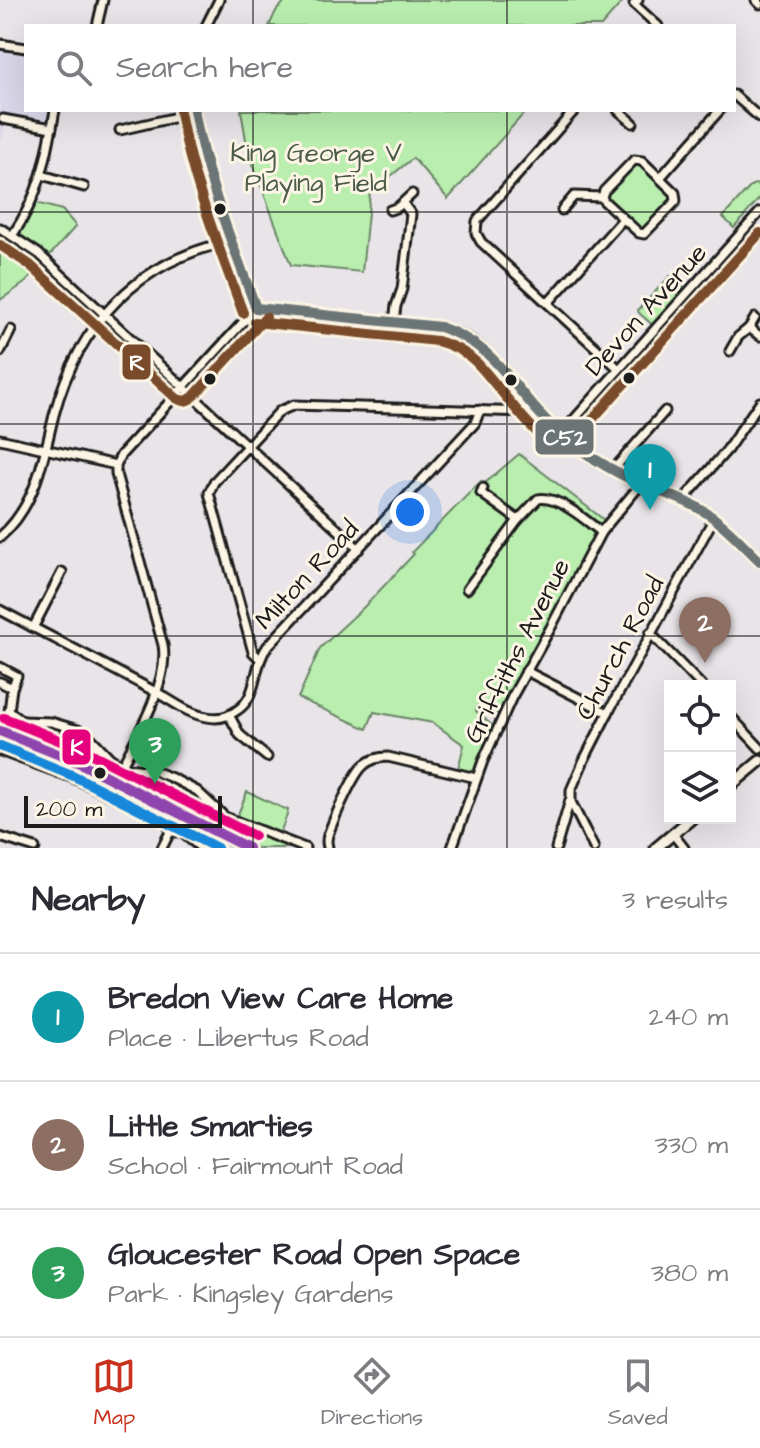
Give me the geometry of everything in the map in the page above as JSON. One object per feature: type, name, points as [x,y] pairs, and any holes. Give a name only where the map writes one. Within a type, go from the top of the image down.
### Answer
[{"type":"highway","points":[[0,731],[114,780],[248,848]]},
{"type":"main road","points":[[736,781],[760,761]]},
{"type":"main road","points":[[656,848],[685,824]]},
{"type":"street","points":[[97,24],[103,0]]},
{"type":"street","points":[[207,24],[219,0]]},
{"type":"street","points":[[636,2],[653,24]]},
{"type":"street","points":[[0,44],[24,48]]},
{"type":"street","points":[[736,97],[760,118]]},
{"type":"street","points":[[12,236],[32,202],[42,175],[55,112]]},
{"type":"street","points":[[120,130],[190,112]]},
{"type":"street","points":[[194,112],[203,158],[256,308]]},
{"type":"street","points":[[573,112],[477,221],[476,233],[481,242],[619,369]]},
{"type":"street","points":[[620,112],[633,123]]},
{"type":"street","points":[[660,178],[718,112]]},
{"type":"street","points":[[3,119],[52,128]]},
{"type":"street","points":[[634,160],[642,161],[660,178],[676,195],[676,201],[644,234],[623,219],[602,197],[604,191],[634,160]]},
{"type":"street","points":[[42,175],[84,187]]},
{"type":"street","points":[[390,210],[412,194]]},
{"type":"street","points":[[562,210],[574,196],[602,197]]},
{"type":"street","points":[[394,322],[402,289],[411,214],[403,203]]},
{"type":"street","name":"Devon Avenue","points":[[561,434],[760,212]]},
{"type":"street","points":[[548,303],[623,219]]},
{"type":"street","points":[[0,228],[39,254],[359,549]]},
{"type":"street","points":[[0,537],[25,508],[64,384],[103,314],[135,284],[159,268],[195,251],[232,241]]},
{"type":"street","points":[[256,308],[440,327],[470,338],[489,353],[533,408],[561,434],[613,470],[699,508],[760,561]]},
{"type":"street","points":[[114,780],[157,692],[164,651],[116,465],[121,455],[256,308]]},
{"type":"street","points":[[730,351],[755,318]]},
{"type":"street","points":[[749,328],[760,336]]},
{"type":"street","points":[[0,352],[11,330]]},
{"type":"street","points":[[683,500],[727,450],[760,402]]},
{"type":"street","points":[[260,659],[253,652],[209,496],[214,482],[280,411],[294,405],[525,412],[533,408]]},
{"type":"street","name":"Milton Road","points":[[229,715],[249,698],[260,659],[267,647],[475,423],[480,410]]},
{"type":"street","points":[[613,470],[665,411]]},
{"type":"street","points":[[0,439],[116,465]]},
{"type":"street","name":"Griffiths Avenue","points":[[452,848],[496,729],[526,671],[601,532],[641,484]]},
{"type":"street","points":[[483,488],[481,493],[518,520]]},
{"type":"street","points":[[467,589],[533,502],[546,498],[575,512],[601,532]]},
{"type":"street","name":"Church Road","points":[[556,848],[575,779],[650,633],[714,518]]},
{"type":"street","points":[[33,628],[62,572]]},
{"type":"street","points":[[0,610],[202,716],[213,718],[229,715],[240,735],[267,757]]},
{"type":"street","points":[[650,633],[696,680]]},
{"type":"street","points":[[0,667],[17,676],[9,711],[22,721],[51,722],[78,730],[122,766],[154,771],[172,778],[202,795],[225,817],[305,848]]},
{"type":"street","points":[[526,671],[608,713]]},
{"type":"street","points":[[0,682],[12,688]]},
{"type":"street","points":[[18,737],[22,721]]},
{"type":"street","points":[[736,722],[760,748]]},
{"type":"street","points":[[0,751],[73,778],[162,821],[170,832],[162,848]]},
{"type":"street","points":[[328,848],[328,836],[359,771],[373,759],[388,757],[476,778]]},
{"type":"street","points":[[570,800],[594,848]]},
{"type":"street","points":[[170,832],[181,832],[201,848]]},
{"type":"street","points":[[673,834],[684,848]]},
{"type":"street","points":[[0,837],[35,848]]},
{"type":"shaded area","points":[[0,49],[24,53],[24,112],[51,112],[49,124],[6,117],[0,140]]},
{"type":"green space","points":[[286,0],[624,0],[603,24],[270,24]]},
{"type":"green space","name":"King George V Playing Field","points":[[241,112],[525,112],[448,199],[413,158],[370,193],[362,272],[291,265],[248,152]]},
{"type":"green space","points":[[636,163],[673,194],[673,201],[647,229],[641,231],[606,201],[605,195]]},
{"type":"green space","points":[[756,184],[760,188],[760,198],[734,228],[723,217]]},
{"type":"green space","points":[[32,202],[62,210],[76,226],[26,282],[0,300],[0,228],[13,235]]},
{"type":"green space","points":[[670,276],[689,291],[656,328],[638,310]]},
{"type":"green space","points":[[519,454],[608,523],[502,717],[481,700],[476,711],[496,729],[476,778],[457,773],[464,745],[433,723],[374,712],[367,729],[298,698],[320,648],[365,606],[481,481],[485,483]]},
{"type":"green space","points":[[22,721],[51,722],[84,733],[115,762],[182,782],[225,817],[236,819],[247,792],[288,810],[278,838],[305,848],[248,848],[18,737]]},
{"type":"transit line","name":"R","points":[[180,112],[199,189],[243,313]]},
{"type":"transit line","name":"C52","points":[[194,112],[213,186],[256,308]]},
{"type":"transit line","name":"R","points":[[255,322],[437,341],[453,347],[476,362],[541,436],[551,444],[564,448],[760,233]]},
{"type":"transit line","name":"R","points":[[0,245],[30,265],[182,401],[193,397],[266,317]]},
{"type":"transit line","name":"C52","points":[[256,308],[440,327],[460,335],[490,357],[538,412],[573,444],[620,473],[708,514],[760,561]]},
{"type":"transit line","name":"K","points":[[4,718],[86,751],[254,836]]},
{"type":"transit line","points":[[0,731],[80,763],[248,848]]},
{"type":"transit line","points":[[0,746],[74,776],[217,848]]},
{"type":"place","name":"Bredon View Care Home","points":[[650,510]]},
{"type":"place","name":"Little Smarties","points":[[705,663]]},
{"type":"place","name":"Gloucester Road Open Space","points":[[155,784]]}]
